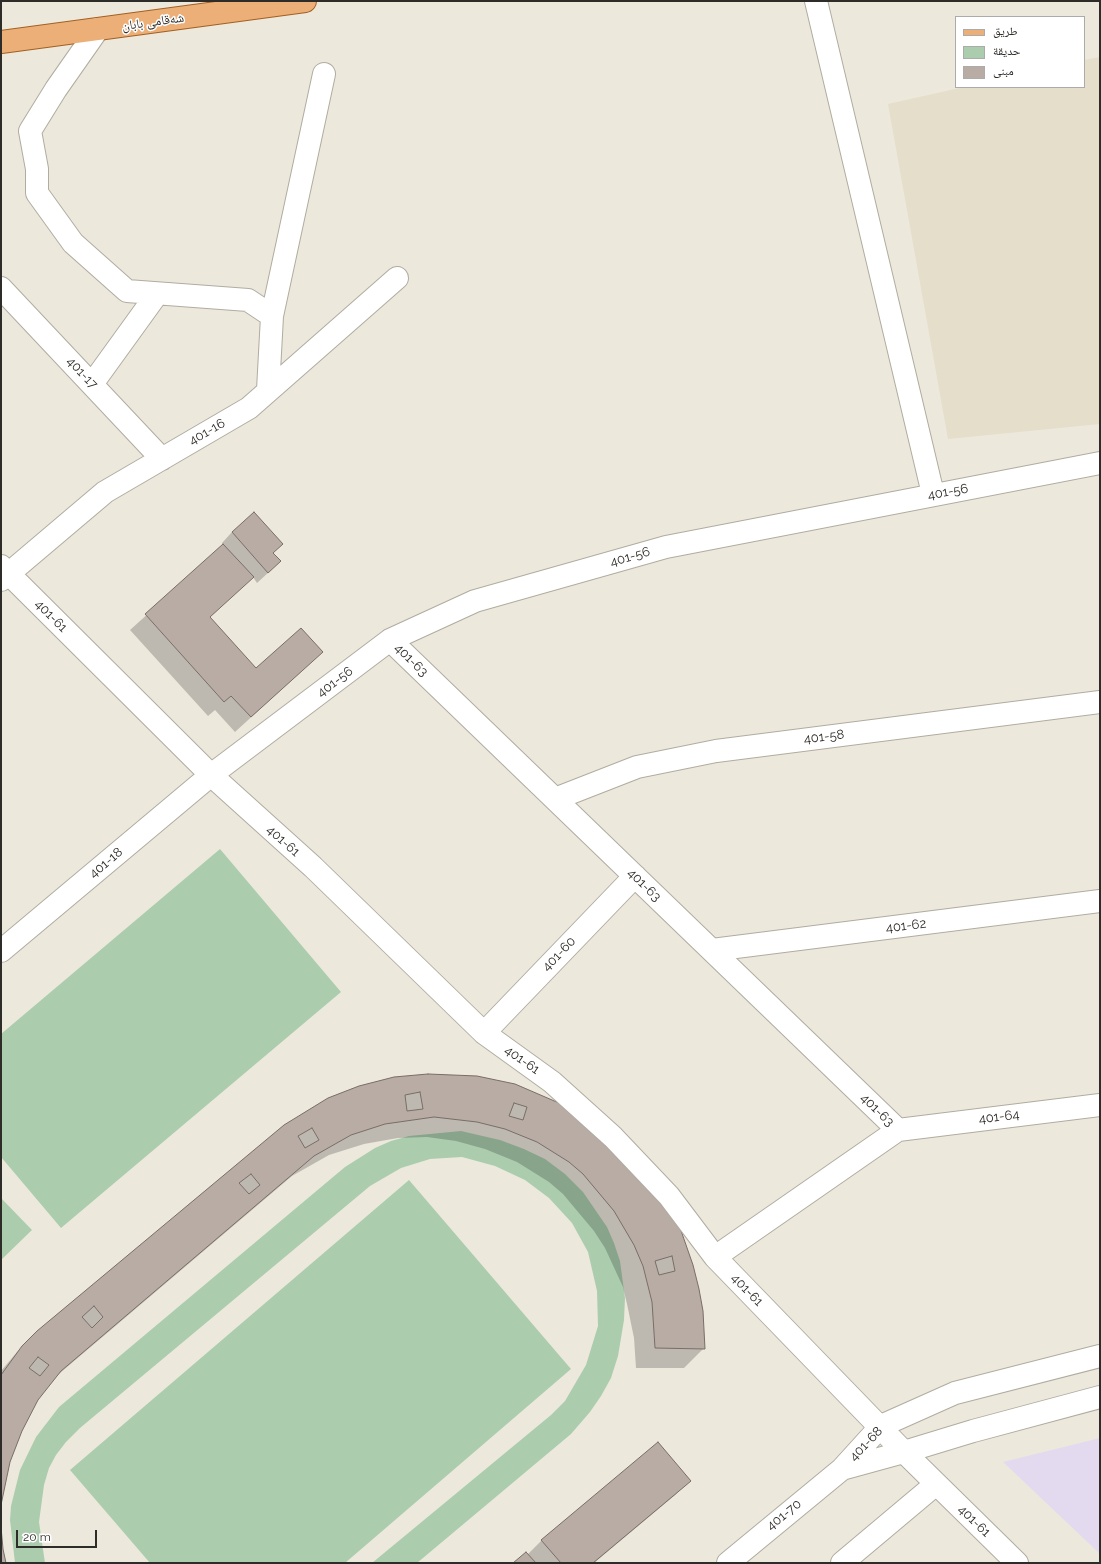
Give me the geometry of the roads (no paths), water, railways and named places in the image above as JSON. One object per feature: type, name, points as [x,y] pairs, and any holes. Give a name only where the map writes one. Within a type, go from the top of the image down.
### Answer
[{"type":"main road","name":"شەقامی بابان","points":[[1,42],[304,1]]},
{"type":"street","points":[[816,1],[933,494]]},
{"type":"street","points":[[98,29],[56,89],[30,131],[37,168],[37,193],[73,243],[128,291],[248,300],[272,316]]},
{"type":"street","points":[[268,390],[272,316],[324,74]]},
{"type":"street","name":"401-16","points":[[3,573],[105,492],[249,408],[397,278]]},
{"type":"street","name":"401-17","points":[[1,288],[162,458]]},
{"type":"street","points":[[92,384],[157,294]]},
{"type":"street","name":"401-56","points":[[211,775],[390,640],[475,601],[666,547],[933,494],[1100,463]]},
{"type":"street","name":"401-61","points":[[3,573],[211,775],[313,867],[484,1033],[552,1082],[613,1137],[669,1196],[715,1257],[881,1426],[904,1452],[1017,1563]]},
{"type":"street","name":"401-63","points":[[390,640],[898,1130]]},
{"type":"street","name":"401-58","points":[[555,799],[636,767],[716,751],[1100,702]]},
{"type":"street","name":"401-18","points":[[1,951],[211,775]]},
{"type":"street","name":"401-60","points":[[484,1033],[635,876]]},
{"type":"street","name":"401-62","points":[[712,950],[1100,901]]},
{"type":"street","name":"401-64","points":[[898,1130],[1100,1105]]},
{"type":"street","points":[[715,1257],[898,1130]]},
{"type":"street","name":"401-68","points":[[842,1469],[881,1426],[955,1393],[1100,1356]]},
{"type":"street","name":"401-68","points":[[842,1469],[904,1452],[972,1430],[1100,1397]]},
{"type":"street","name":"401-70","points":[[728,1563],[842,1469]]},
{"type":"street","points":[[842,1563],[936,1484]]}]
